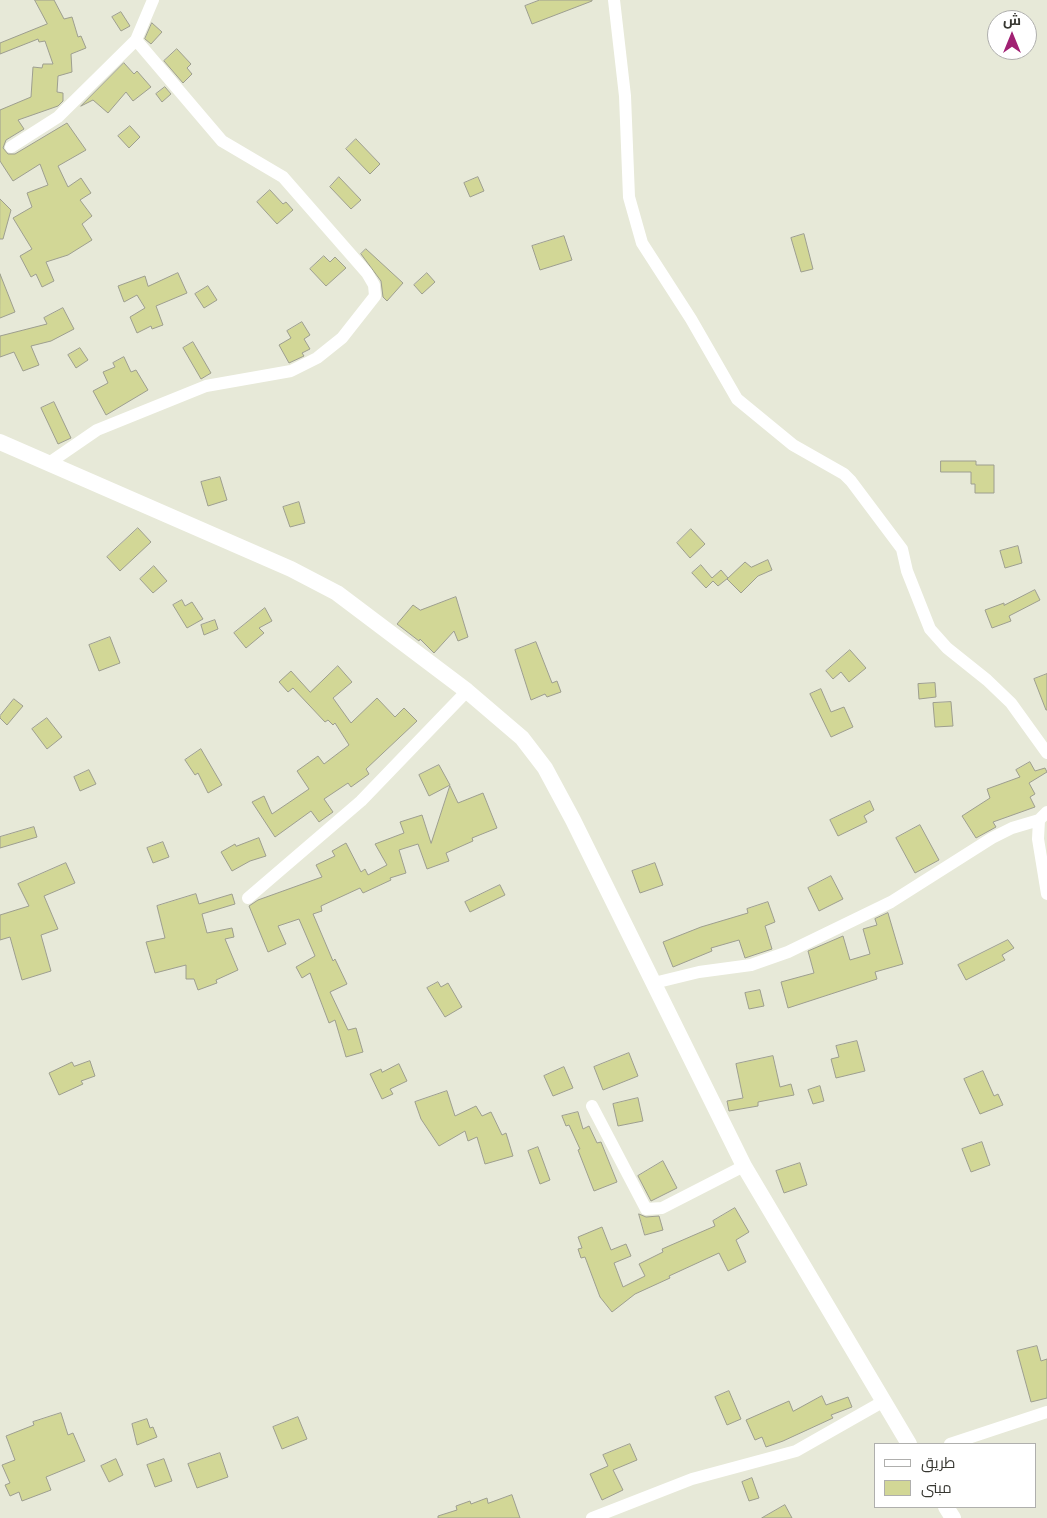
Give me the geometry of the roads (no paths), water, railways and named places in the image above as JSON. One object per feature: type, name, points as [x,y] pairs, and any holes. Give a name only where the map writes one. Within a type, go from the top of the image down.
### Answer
[{"type":"main road","points":[[0,442],[291,569],[336,593],[467,691],[522,738],[545,768],[744,1166],[908,1443]]},
{"type":"street","points":[[11,147],[58,117],[136,40],[153,0]]},
{"type":"street","points":[[614,0],[625,96],[629,197],[642,243],[691,319],[737,399],[793,445],[844,474],[851,481],[902,549],[907,571],[930,629],[947,648],[1011,702],[1047,753]]},
{"type":"street","points":[[49,463],[97,430],[206,386],[291,371],[308,362],[342,338],[375,296],[374,285],[367,273],[283,177],[222,141],[136,40]]},
{"type":"street","points":[[248,898],[361,801],[467,691]]},
{"type":"street","points":[[654,983],[698,972],[751,966],[788,952],[891,902],[992,838],[1043,816]]},
{"type":"street","points":[[1043,816],[1038,839],[1047,894]]},
{"type":"street","points":[[592,1106],[646,1209],[662,1208],[744,1166]]},
{"type":"street","points":[[592,1518],[692,1479],[796,1451],[884,1400]]},
{"type":"street","points":[[953,1443],[1047,1412]]}]
